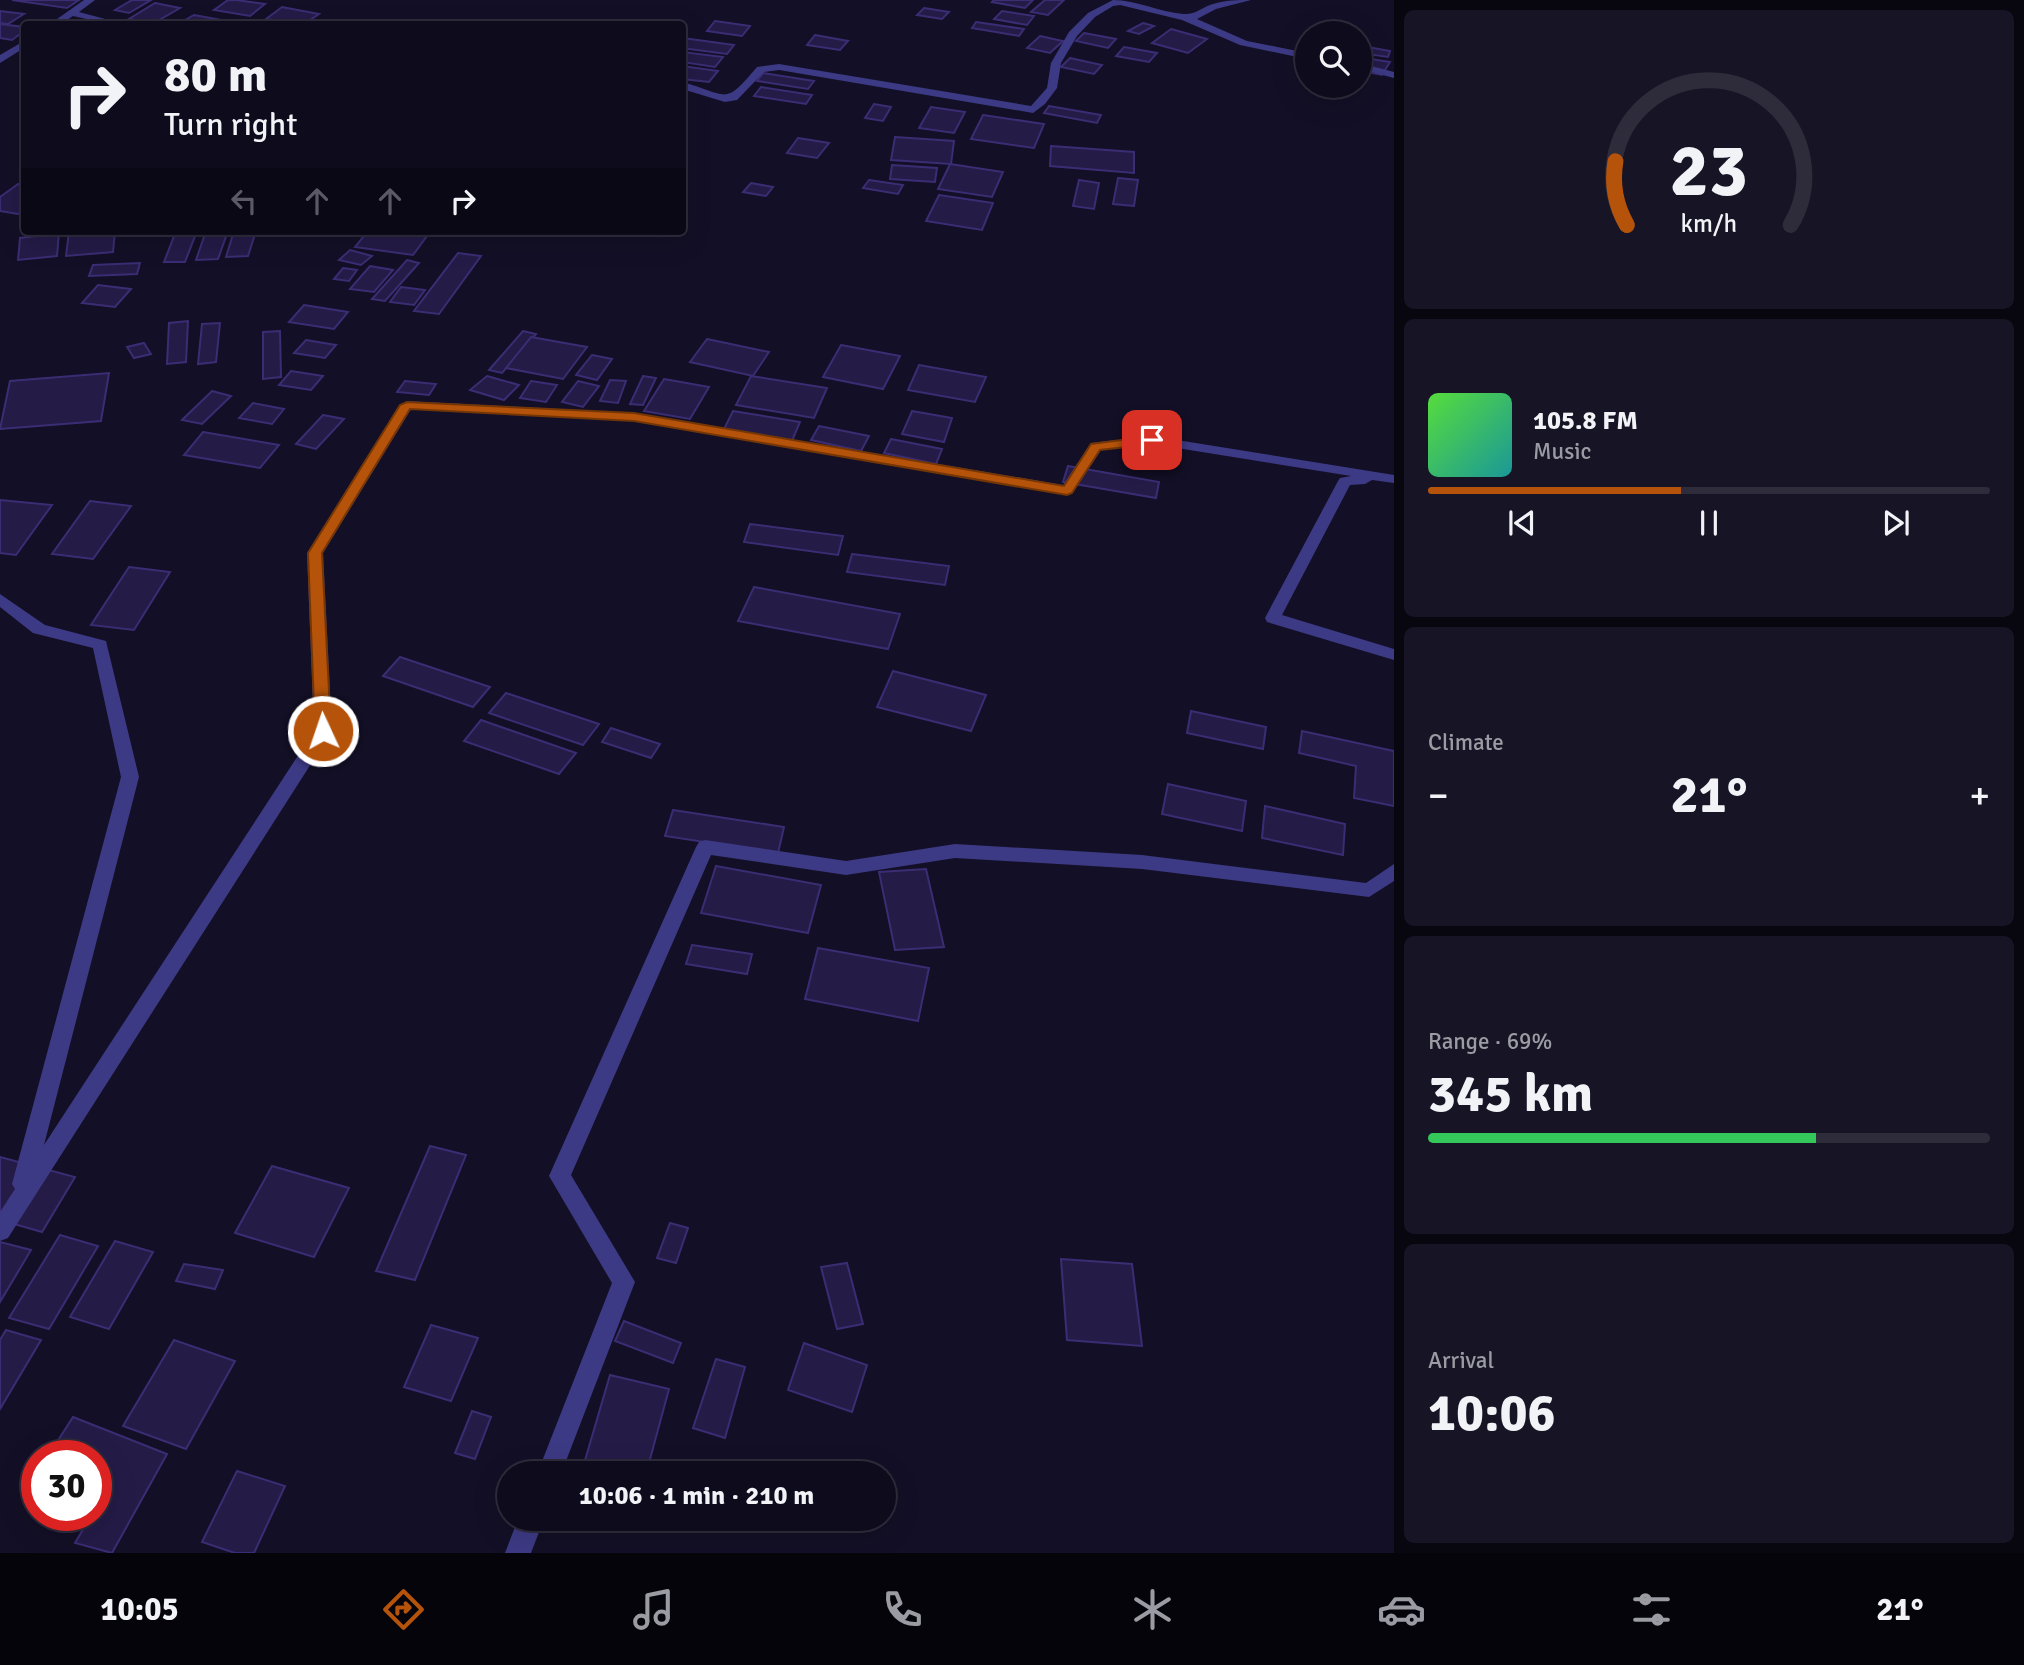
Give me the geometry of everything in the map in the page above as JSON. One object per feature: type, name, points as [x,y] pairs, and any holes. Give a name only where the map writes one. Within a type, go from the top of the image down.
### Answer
[{"type":"street","points":[[60,21],[90,0]]},
{"type":"street","points":[[1183,17],[1199,16],[1213,7],[1246,0]]},
{"type":"street","points":[[686,86],[725,99],[737,97],[761,69],[779,67],[1033,110],[1054,84],[1056,62],[1085,18],[1112,1],[1183,17],[1244,43],[1295,54]]},
{"type":"street","points":[[73,13],[106,21]]},
{"type":"street","points":[[0,60],[21,46]]},
{"type":"street","points":[[1372,69],[1394,75]]},
{"type":"street","points":[[0,1231],[323,731],[315,553],[407,405],[634,417],[1067,491],[1096,446],[1152,440],[1394,479]]},
{"type":"street","points":[[1394,479],[1345,481],[1273,618],[1394,656]]},
{"type":"street","points":[[0,599],[39,629],[100,645],[130,777],[19,1199]]},
{"type":"street","points":[[554,1461],[624,1282],[560,1176],[705,848],[846,868],[955,851],[1129,861],[1368,890],[1394,871]]},
{"type":"street","points":[[518,1553],[526,1531]]},
{"type":"building","points":[[12,0],[79,0],[67,8]]},
{"type":"building","points":[[132,0],[151,0],[129,13],[115,10]]},
{"type":"building","points":[[228,0],[265,4],[250,16],[214,10]]},
{"type":"building","points":[[1033,0],[1025,8],[992,2]]},
{"type":"building","points":[[1045,0],[1064,0],[1048,15],[1031,12]]},
{"type":"building","points":[[155,3],[180,8],[157,21],[129,19]]},
{"type":"building","points":[[282,7],[319,14],[308,21],[266,19]]},
{"type":"building","points":[[924,8],[949,12],[942,19],[917,15]]},
{"type":"building","points":[[0,11],[24,14],[8,24],[0,23]]},
{"type":"building","points":[[1002,11],[1034,16],[1027,25],[994,19]]},
{"type":"building","points":[[194,15],[227,21],[183,21]]},
{"type":"building","points":[[715,21],[750,26],[742,36],[707,31]]},
{"type":"building","points":[[976,22],[1024,29],[1019,36],[972,28]]},
{"type":"building","points":[[1143,23],[1154,26],[1139,34],[1128,31]]},
{"type":"building","points":[[0,24],[21,27],[21,33],[12,40],[0,38]]},
{"type":"building","points":[[1171,29],[1207,39],[1188,53],[1152,43]]},
{"type":"building","points":[[1084,33],[1116,39],[1108,48],[1076,41]]},
{"type":"building","points":[[815,35],[848,41],[840,50],[807,45]]},
{"type":"building","points":[[1040,36],[1063,41],[1050,53],[1027,48]]},
{"type":"building","points":[[686,39],[734,45],[727,54],[686,49]]},
{"type":"building","points":[[1124,47],[1157,53],[1149,62],[1116,56]]},
{"type":"building","points":[[1372,48],[1390,51],[1388,57],[1372,55]]},
{"type":"building","points":[[686,52],[723,57],[715,67],[686,63]]},
{"type":"building","points":[[1070,58],[1102,65],[1094,74],[1061,67]]},
{"type":"building","points":[[1372,59],[1390,62],[1382,75],[1372,73]]},
{"type":"building","points":[[686,67],[718,71],[709,82],[686,79]]},
{"type":"building","points":[[763,73],[814,81],[808,89],[757,81]]},
{"type":"building","points":[[761,87],[812,95],[806,104],[754,96]]},
{"type":"building","points":[[874,104],[891,107],[883,121],[865,118]]},
{"type":"building","points":[[1049,106],[1101,115],[1097,123],[1044,113]]},
{"type":"building","points":[[931,107],[965,112],[954,133],[919,128]]},
{"type":"building","points":[[983,115],[1044,124],[1034,148],[971,139]]},
{"type":"building","points":[[895,137],[954,141],[951,164],[891,160]]},
{"type":"building","points":[[798,138],[829,143],[817,158],[787,153]]},
{"type":"building","points":[[1051,146],[1134,152],[1134,173],[1050,166]]},
{"type":"building","points":[[950,164],[1003,172],[992,197],[938,189]]},
{"type":"building","points":[[892,165],[937,168],[935,182],[890,179]]},
{"type":"building","points":[[1118,178],[1138,180],[1134,206],[1113,204]]},
{"type":"building","points":[[869,180],[903,185],[898,194],[863,188]]},
{"type":"building","points":[[1079,180],[1099,183],[1094,209],[1073,206]]},
{"type":"building","points":[[751,183],[773,187],[766,196],[743,192]]},
{"type":"building","points":[[21,184],[21,212],[18,214],[0,211],[0,197]]},
{"type":"building","points":[[939,195],[993,203],[982,230],[926,221]]},
{"type":"building","points":[[59,235],[57,256],[18,260],[20,238]]},
{"type":"building","points":[[69,235],[115,235],[113,252],[66,256]]},
{"type":"building","points":[[174,235],[195,235],[185,262],[164,262]]},
{"type":"building","points":[[205,235],[227,235],[218,259],[196,260]]},
{"type":"building","points":[[233,235],[255,235],[248,256],[226,257]]},
{"type":"building","points":[[365,235],[427,236],[413,255],[355,247]]},
{"type":"building","points":[[350,250],[372,256],[361,265],[339,260]]},
{"type":"building","points":[[458,253],[481,256],[439,314],[414,311]]},
{"type":"building","points":[[407,260],[419,263],[385,301],[372,299]]},
{"type":"building","points":[[140,263],[137,274],[89,276],[93,265]]},
{"type":"building","points":[[370,266],[393,270],[374,292],[350,289]]},
{"type":"building","points":[[343,268],[357,270],[349,281],[334,279]]},
{"type":"building","points":[[98,285],[131,289],[115,307],[82,303]]},
{"type":"building","points":[[401,287],[425,290],[414,305],[390,302]]},
{"type":"building","points":[[304,305],[348,312],[334,329],[289,322]]},
{"type":"building","points":[[188,321],[186,362],[167,364],[169,323]]},
{"type":"building","points":[[220,323],[216,362],[198,364],[202,324]]},
{"type":"building","points":[[280,331],[281,377],[263,379],[263,332]]},
{"type":"building","points":[[523,331],[536,334],[502,373],[489,370]]},
{"type":"building","points":[[531,337],[587,347],[563,379],[506,368]]},
{"type":"building","points":[[707,339],[769,352],[753,376],[690,362]]},
{"type":"building","points":[[306,340],[336,345],[325,358],[294,353]]},
{"type":"building","points":[[144,343],[151,354],[134,358],[127,347]]},
{"type":"building","points":[[841,345],[900,356],[883,389],[823,377]]},
{"type":"building","points":[[592,355],[612,359],[597,380],[576,375]]},
{"type":"building","points":[[919,365],[986,377],[975,402],[908,390]]},
{"type":"building","points":[[291,371],[323,376],[311,390],[279,385]]},
{"type":"building","points":[[109,373],[101,421],[0,429],[10,381]]},
{"type":"building","points":[[487,376],[519,385],[504,400],[470,390]]},
{"type":"building","points":[[643,376],[656,378],[643,405],[630,404]]},
{"type":"building","points":[[751,376],[827,388],[814,418],[736,405]]},
{"type":"building","points":[[664,379],[709,387],[690,419],[644,411]]},
{"type":"building","points":[[610,380],[626,381],[618,403],[600,401]]},
{"type":"building","points":[[405,381],[436,384],[429,395],[397,392]]},
{"type":"building","points":[[531,381],[557,385],[546,402],[520,398]]},
{"type":"building","points":[[578,381],[599,386],[583,407],[562,402]]},
{"type":"building","points":[[212,391],[231,396],[202,424],[182,420]]},
{"type":"building","points":[[253,403],[284,409],[272,424],[239,418]]},
{"type":"building","points":[[733,411],[800,422],[792,441],[724,429]]},
{"type":"building","points":[[912,411],[952,418],[944,442],[902,434]]},
{"type":"building","points":[[323,415],[344,419],[316,449],[296,444]]},
{"type":"building","points":[[819,426],[869,436],[861,451],[811,440]]},
{"type":"building","points":[[203,432],[279,445],[260,468],[184,455]]},
{"type":"building","points":[[891,439],[942,449],[936,464],[884,453]]},
{"type":"building","points":[[1068,466],[1159,482],[1156,498],[1063,482]]},
{"type":"building","points":[[0,500],[52,505],[16,555],[0,553]]},
{"type":"building","points":[[90,501],[131,506],[93,559],[52,554]]},
{"type":"building","points":[[750,524],[843,536],[838,555],[744,542]]},
{"type":"building","points":[[852,554],[949,566],[945,585],[847,572]]},
{"type":"building","points":[[129,567],[170,572],[134,630],[91,625]]},
{"type":"building","points":[[754,587],[900,614],[888,649],[738,621]]},
{"type":"building","points":[[400,657],[490,687],[473,707],[383,676]]},
{"type":"building","points":[[893,671],[986,695],[971,731],[877,707]]},
{"type":"building","points":[[506,693],[599,724],[583,745],[489,713]]},
{"type":"building","points":[[1191,711],[1266,727],[1263,749],[1187,733]]},
{"type":"building","points":[[481,720],[576,753],[559,774],[464,741]]},
{"type":"building","points":[[611,728],[660,744],[651,758],[602,742]]},
{"type":"building","points":[[1302,731],[1394,751],[1394,806],[1354,798],[1356,766],[1299,753]]},
{"type":"building","points":[[1168,784],[1246,801],[1242,831],[1162,814]]},
{"type":"building","points":[[1265,806],[1345,824],[1343,855],[1262,838]]},
{"type":"building","points":[[673,810],[784,827],[778,853],[665,836]]},
{"type":"building","points":[[716,866],[821,885],[808,933],[701,913]]},
{"type":"building","points":[[926,869],[944,947],[895,950],[879,872]]},
{"type":"building","points":[[692,945],[752,954],[747,974],[686,964]]},
{"type":"building","points":[[818,948],[929,968],[918,1021],[805,999]]},
{"type":"building","points":[[430,1146],[466,1155],[415,1280],[376,1271]]},
{"type":"building","points":[[0,1157],[75,1177],[42,1232],[0,1220]]},
{"type":"building","points":[[272,1166],[349,1188],[314,1257],[235,1233]]},
{"type":"building","points":[[670,1223],[688,1228],[676,1263],[657,1258]]},
{"type":"building","points":[[60,1235],[98,1246],[49,1329],[9,1318]]},
{"type":"building","points":[[115,1241],[153,1252],[109,1329],[70,1317]]},
{"type":"building","points":[[0,1242],[31,1250],[0,1302]]},
{"type":"building","points":[[1061,1259],[1132,1264],[1142,1346],[1067,1340]]},
{"type":"building","points":[[847,1263],[863,1324],[837,1329],[821,1267]]},
{"type":"building","points":[[184,1264],[223,1270],[215,1289],[176,1281]]},
{"type":"building","points":[[624,1321],[681,1343],[673,1363],[615,1341]]},
{"type":"building","points":[[431,1325],[478,1338],[451,1401],[404,1387]]},
{"type":"building","points":[[6,1330],[41,1340],[0,1409],[0,1340]]},
{"type":"building","points":[[174,1340],[235,1361],[186,1449],[123,1426]]},
{"type":"building","points":[[804,1343],[867,1365],[852,1412],[788,1390]]},
{"type":"building","points":[[716,1359],[745,1367],[725,1438],[693,1428]]},
{"type":"building","points":[[610,1375],[669,1389],[650,1461],[585,1461]]},
{"type":"building","points":[[472,1411],[491,1417],[475,1459],[455,1453]]},
{"type":"building","points":[[73,1417],[167,1454],[112,1553],[75,1543],[82,1531],[112,1531],[112,1440],[58,1440]]},
{"type":"building","points":[[237,1471],[285,1486],[254,1553],[235,1553],[202,1542]]},
{"type":"route","points":[[323,731],[315,553],[407,405],[634,417],[1067,491],[1096,446],[1152,440]]}]
